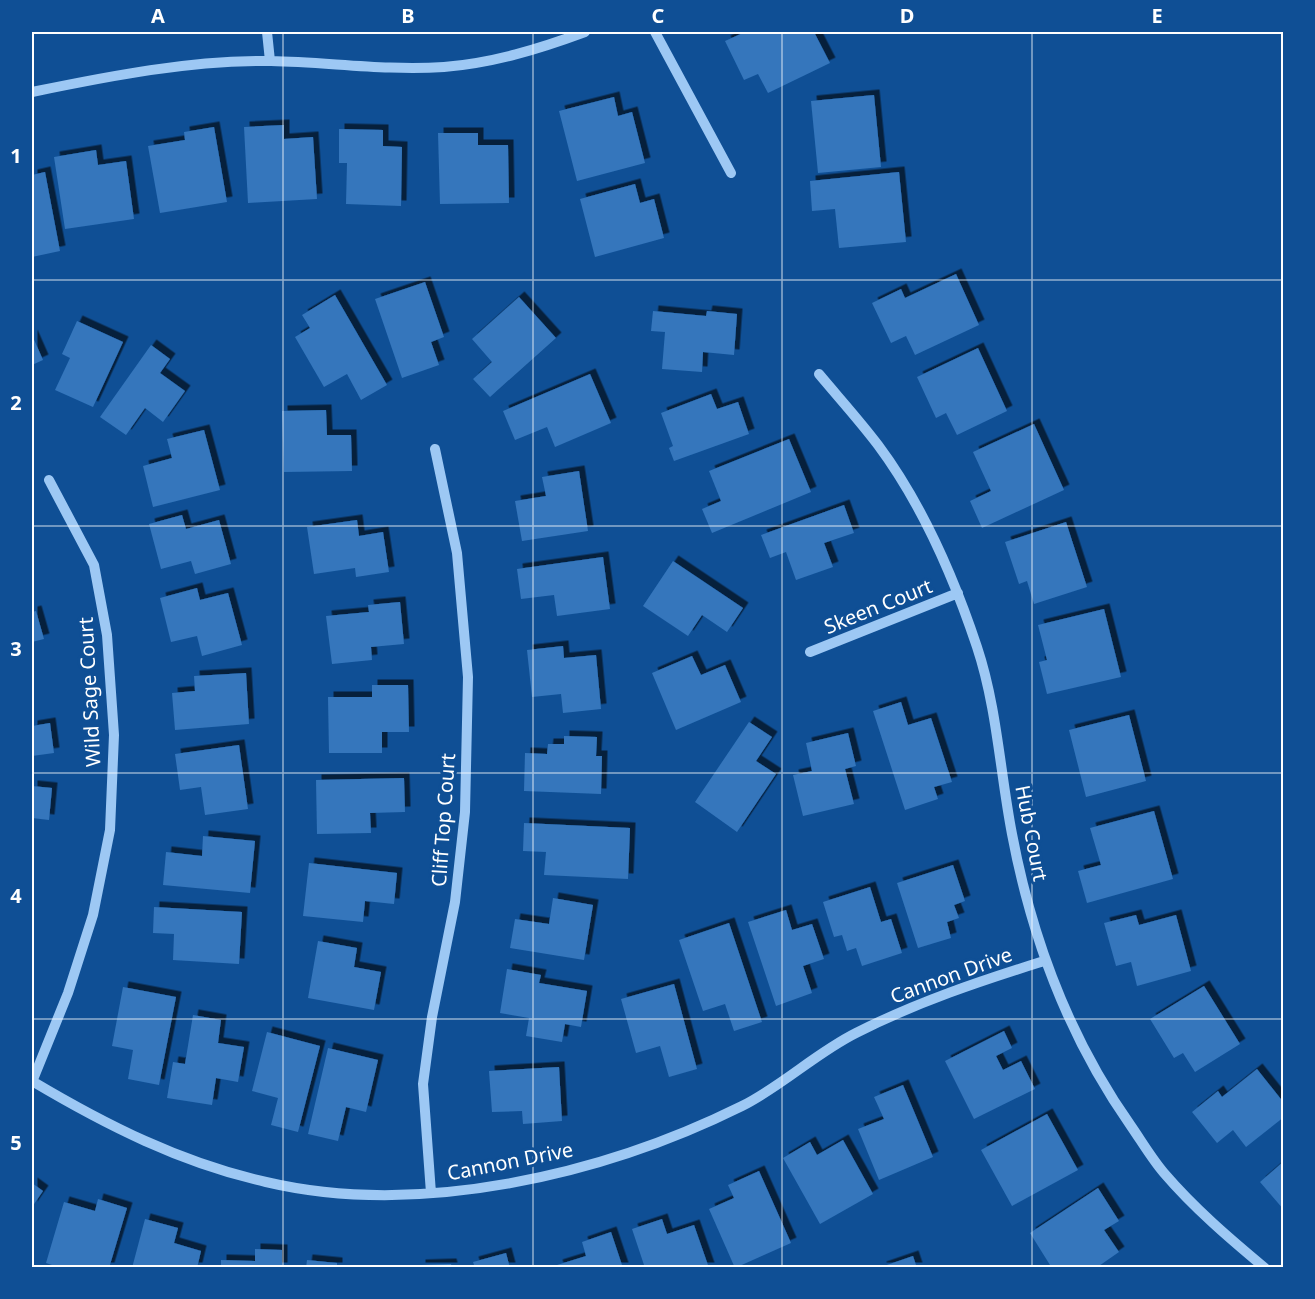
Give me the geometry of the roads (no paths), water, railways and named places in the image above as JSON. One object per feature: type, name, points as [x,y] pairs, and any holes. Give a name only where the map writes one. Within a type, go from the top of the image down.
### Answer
[{"type":"street","points":[[267,32],[270,61]]},
{"type":"street","points":[[32,92],[119,74],[200,64],[270,61],[443,67],[499,59],[548,46],[585,32]]},
{"type":"street","points":[[655,32],[731,173]]},
{"type":"street","name":"Hub Court","points":[[819,374],[879,447],[928,528],[958,593],[979,651],[995,724],[1012,834],[1028,909],[1044,961],[1069,1022],[1104,1088],[1162,1171],[1214,1225],[1265,1268]]},
{"type":"street","name":"Cliff Top Court","points":[[431,1193],[423,1084],[432,1017],[455,902],[465,812],[468,676],[457,553],[435,449]]},
{"type":"street","name":"Wild Sage Court","points":[[32,1081],[68,993],[93,915],[110,830],[114,735],[107,635],[94,565],[48,480]]},
{"type":"street","name":"Skeen Court","points":[[810,651],[958,593]]},
{"type":"street","name":"Cannon Drive","points":[[32,1081],[116,1129],[182,1157],[267,1183],[342,1194],[431,1193],[545,1177],[646,1147],[743,1105],[854,1034],[943,993],[1044,961]]}]
